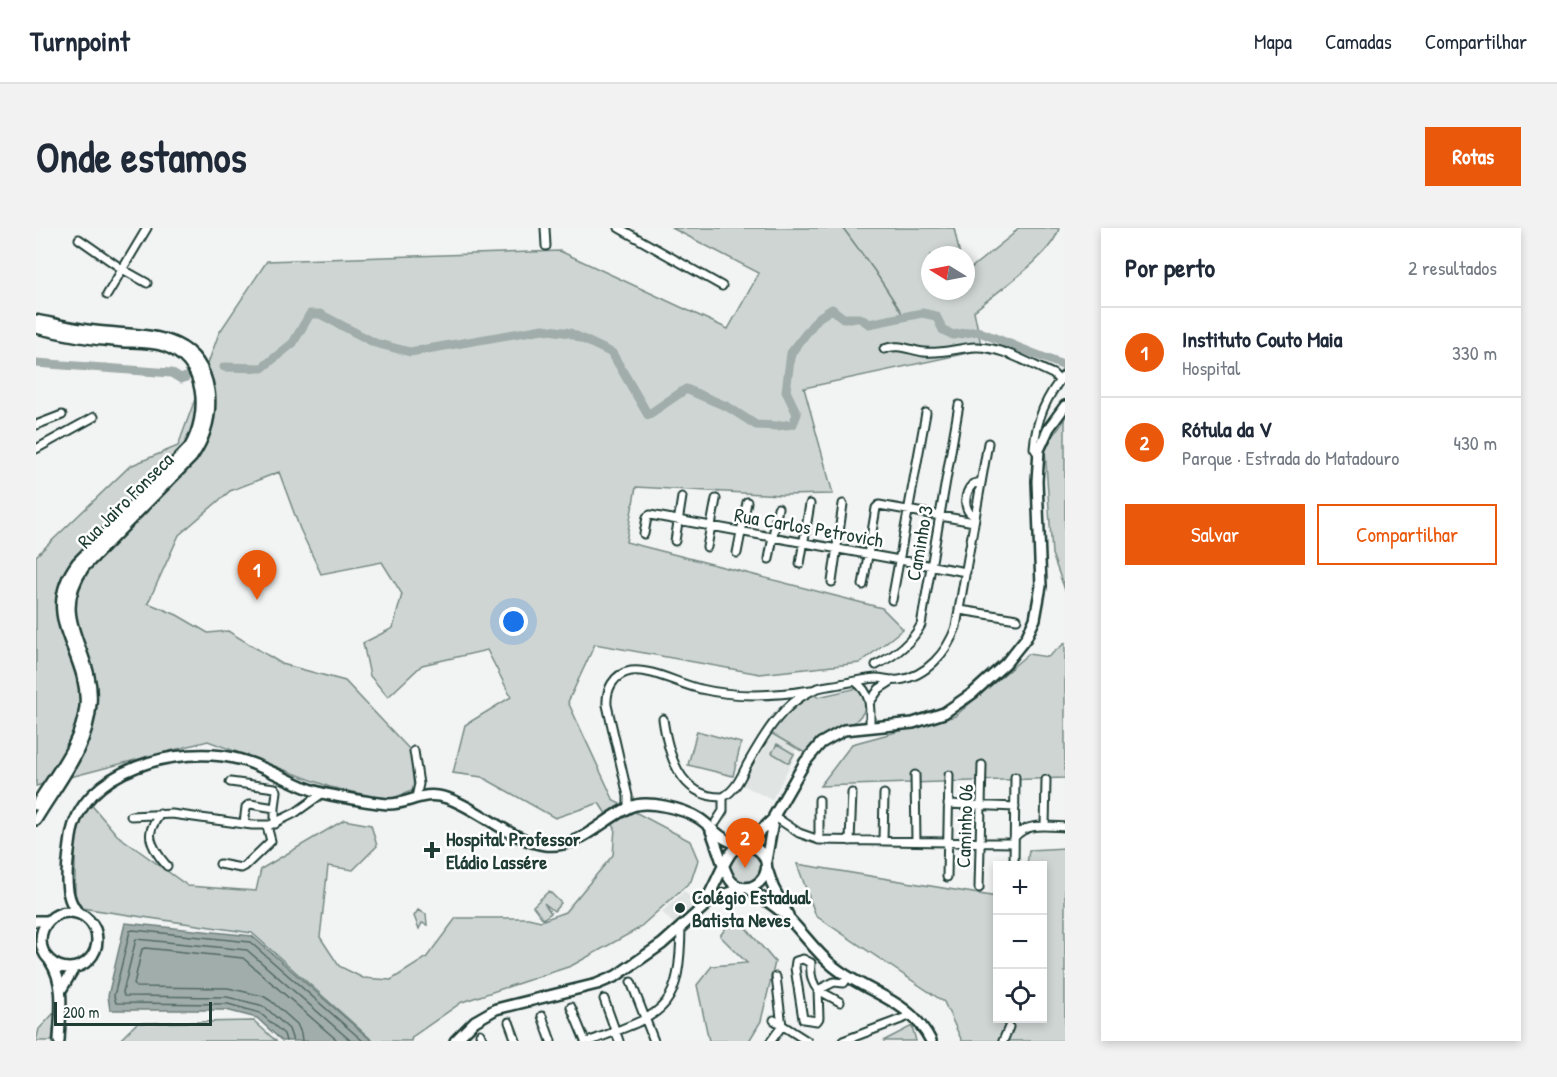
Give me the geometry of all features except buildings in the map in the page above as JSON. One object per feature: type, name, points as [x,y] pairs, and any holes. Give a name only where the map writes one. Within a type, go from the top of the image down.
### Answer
[{"type":"main road","name":"Rua Jairo Fonseca","points":[[36,320],[95,331],[157,336],[172,341],[190,354],[200,366],[208,385],[210,402],[204,435],[192,457],[91,560],[74,585],[69,603],[69,617],[91,683],[89,722],[78,753],[36,820]]},
{"type":"main road","name":"Rua Jairo Fonseca","points":[[36,328],[94,339],[157,344],[173,350],[188,362],[194,371],[201,388],[202,404],[197,432],[186,452],[77,563],[66,582],[60,604],[61,619],[82,678],[85,706],[75,742],[36,804]]},
{"type":"main road","points":[[700,909],[716,885],[729,855],[743,846],[773,818],[799,771],[815,749],[830,736],[844,730],[913,723],[935,717],[968,697],[1012,656],[1026,638],[1035,620],[1041,586],[1038,454],[1044,437],[1065,406]]},
{"type":"main road","points":[[75,968],[60,967],[46,956],[41,936],[63,906],[68,890],[71,838],[76,817],[88,799],[110,780],[131,770],[176,756],[214,754],[244,760],[322,793],[388,804],[428,795],[450,799],[530,842],[548,845],[580,839],[631,806],[660,806],[684,812],[713,825],[743,846],[750,846],[760,852],[767,865],[773,887],[791,920]]},
{"type":"main road","points":[[455,1041],[475,1021],[496,1009],[606,981],[634,965],[700,909],[720,896],[761,882],[767,865],[773,818]]},
{"type":"main road","points":[[713,825],[730,880],[771,903],[791,920],[823,958],[848,977],[896,1003],[912,1015],[926,1031],[931,1041]]},
{"type":"main road","points":[[61,990],[75,968],[88,960],[96,947],[92,925],[72,906],[68,890]]},
{"type":"main road","points":[[36,921],[72,912],[81,915]]},
{"type":"main road","points":[[36,944],[57,974],[61,990],[59,1041]]},
{"type":"street","points":[[106,295],[147,228]]},
{"type":"street","points":[[545,228],[546,246]]},
{"type":"street","points":[[619,228],[722,286]]},
{"type":"street","points":[[79,239],[147,283]]},
{"type":"street","points":[[884,349],[893,345],[924,352],[974,347],[991,348],[1062,377],[1045,404],[1038,423],[1034,448],[1038,454]]},
{"type":"street","name":"Caminho 3","points":[[876,664],[898,652],[918,632],[922,621],[958,405]]},
{"type":"street","points":[[892,600],[926,413]]},
{"type":"street","points":[[36,425],[62,415]]},
{"type":"street","points":[[36,449],[94,417]]},
{"type":"street","points":[[870,702],[879,688],[893,680],[915,675],[943,653],[954,635],[988,443]]},
{"type":"street","points":[[975,519],[967,512],[967,498],[971,486],[981,482]]},
{"type":"street","points":[[675,541],[682,497]]},
{"type":"street","points":[[706,547],[716,499]]},
{"type":"street","points":[[737,553],[747,502]]},
{"type":"street","points":[[800,564],[810,504]]},
{"type":"street","points":[[832,582],[843,504]]},
{"type":"street","points":[[863,585],[876,508],[879,505],[941,516],[975,519]]},
{"type":"street","points":[[769,559],[778,507]]},
{"type":"street","name":"Rua Carlos Petrovich","points":[[644,534],[647,517],[650,515],[966,572]]},
{"type":"street","points":[[960,610],[1017,619]]},
{"type":"street","points":[[631,806],[607,705],[608,692],[613,681],[620,675],[640,671],[702,690],[734,695],[770,695],[879,678],[893,680]]},
{"type":"street","points":[[856,682],[865,689],[870,702],[870,727]]},
{"type":"street","points":[[663,719],[666,744],[678,772],[688,783],[703,792],[723,797],[734,789],[777,717],[813,690]]},
{"type":"street","points":[[414,751],[419,784],[416,797]]},
{"type":"street","name":"Caminho 06","points":[[979,888],[982,765]]},
{"type":"street","points":[[915,775],[916,841]]},
{"type":"street","points":[[947,877],[949,775]]},
{"type":"street","points":[[1014,861],[1016,777]]},
{"type":"street","points":[[1045,826],[1046,780]]},
{"type":"street","points":[[220,864],[241,868],[271,841],[271,825],[277,790],[231,782]]},
{"type":"street","points":[[419,784],[428,795]]},
{"type":"street","points":[[131,816],[160,814],[271,825],[322,793]]},
{"type":"street","points":[[850,841],[852,793]]},
{"type":"street","points":[[883,841],[884,794]]},
{"type":"street","points":[[713,825],[723,811],[723,797]]},
{"type":"street","points":[[819,800],[819,840]]},
{"type":"street","points":[[948,804],[1015,807]]},
{"type":"street","points":[[244,824],[248,805],[275,808]]},
{"type":"street","points":[[160,814],[151,830],[151,838],[160,858],[167,866]]},
{"type":"street","points":[[773,818],[799,833],[819,840],[850,841],[1014,841],[1026,828],[1065,827]]},
{"type":"street","points":[[590,1041],[645,1019],[660,1010],[673,990],[680,950],[681,927]]},
{"type":"street","points":[[818,990],[819,1018],[814,1021],[802,1019],[796,961],[803,958],[811,963],[812,979],[818,990],[840,1002]]},
{"type":"street","points":[[771,1041],[782,1026],[776,976]]},
{"type":"street","points":[[818,990],[826,984],[844,983],[848,977]]},
{"type":"street","points":[[632,982],[654,1041]]},
{"type":"street","points":[[604,999],[619,1041]]},
{"type":"street","points":[[571,1007],[585,1041]]},
{"type":"street","points":[[843,1041],[912,1015]]},
{"type":"street","points":[[542,1016],[551,1041]]},
{"type":"street","points":[[774,1020],[804,1040]]},
{"type":"street","points":[[509,1022],[516,1041]]},
{"type":"street","points":[[1003,1041],[1009,1027]]},
{"type":"shaded area","points":[[672,228],[954,228],[958,246],[921,246],[921,300],[975,300],[975,265],[1018,228],[1059,228],[1055,239],[1035,261],[974,311],[982,350],[804,388],[833,494],[781,495],[636,487],[626,542],[882,608],[903,629],[860,663],[760,674],[595,644],[568,702],[614,801],[690,841],[698,860],[691,881],[638,929],[571,966],[462,1002],[412,1037],[411,1041],[373,1041],[252,933],[75,907],[75,834],[88,801],[117,835],[188,886],[256,891],[261,869],[344,820],[371,825],[377,846],[353,870],[328,866],[320,937],[339,966],[363,978],[391,980],[426,958],[456,918],[528,918],[541,921],[565,912],[613,855],[615,828],[599,803],[555,818],[482,777],[453,773],[465,725],[511,697],[487,650],[422,665],[388,697],[370,676],[363,643],[393,628],[402,594],[382,562],[321,574],[300,529],[279,472],[230,491],[179,535],[148,603],[177,615],[208,633],[228,631],[282,664],[345,681],[411,751],[414,790],[388,800],[330,787],[208,741],[36,786],[36,556],[130,466],[178,446],[219,333],[267,261],[560,251],[728,329],[759,273]]},
{"type":"shaded area","points":[[1065,419],[1065,590],[1052,554],[1045,448]]},
{"type":"shaded area","points":[[1065,643],[1065,778],[820,786],[852,744],[955,716],[1028,654],[1048,657]]},
{"type":"shaded area","points":[[858,688],[864,693],[867,701],[863,713],[855,722],[816,741],[805,753],[769,732],[796,704],[812,694],[818,697]]},
{"type":"shaded area","points":[[697,731],[741,743],[733,776],[688,765]]},
{"type":"shaded area","points":[[772,734],[797,748],[772,800],[743,785]]},
{"type":"shaded area","points":[[777,744],[794,754],[789,763],[772,753]]},
{"type":"shaded area","points":[[1065,848],[1065,1041],[962,1041],[944,1002],[816,916],[797,864],[993,896],[993,1023],[1047,1023],[1047,861],[1028,861],[1029,850]]},
{"type":"shaded area","points":[[746,850],[758,855],[763,867],[758,879],[746,884],[734,879],[729,867],[734,855]]},
{"type":"shaded area","points":[[549,891],[561,903],[554,911],[544,903],[551,913],[543,919],[533,906]]},
{"type":"shaded area","name":"Colégio Estadual Batista Neves","points":[[684,891],[698,904],[676,926],[662,912]]},
{"type":"shaded area","points":[[418,910],[426,914],[427,925],[422,923],[419,929],[414,916]]},
{"type":"shaded area","points":[[735,915],[775,962],[761,1021],[749,1041],[709,1041],[697,985],[712,966],[747,963],[720,936]]},
{"type":"shaded area","points":[[55,1012],[52,1041],[36,1041],[39,1029]]},
{"type":"shaded area","points":[[254,1021],[276,1041],[119,1041],[137,1023]]},
{"type":"shaded area","points":[[912,1026],[916,1041],[883,1041]]},
{"type":"water","points":[[125,923],[252,936],[372,1041],[282,1041],[257,1018],[226,1010],[110,1010],[108,996]]},
{"type":"waterway","points":[[843,228],[905,318]]},
{"type":"waterway","points":[[224,367],[262,368],[293,343],[310,314],[320,314],[375,343],[410,352],[543,329],[570,333],[612,353],[648,415],[686,389],[728,407],[756,425],[777,426],[793,424],[797,414],[786,391],[791,353],[818,318],[832,309],[843,318],[860,318],[869,324],[922,313],[936,316],[943,330],[953,335],[977,331],[1065,366]]},
{"type":"waterway","points":[[36,363],[171,373],[181,379],[186,377]]},
{"type":"place","name":"Instituto Couto Maia","points":[[257,600]]},
{"type":"place","name":"Hospital Professor Eládio Lassére","points":[[432,850]]},
{"type":"place","name":"Rótula da V","points":[[745,868]]},
{"type":"place","name":"Colégio Estadual Batista Neves","points":[[680,908]]}]
